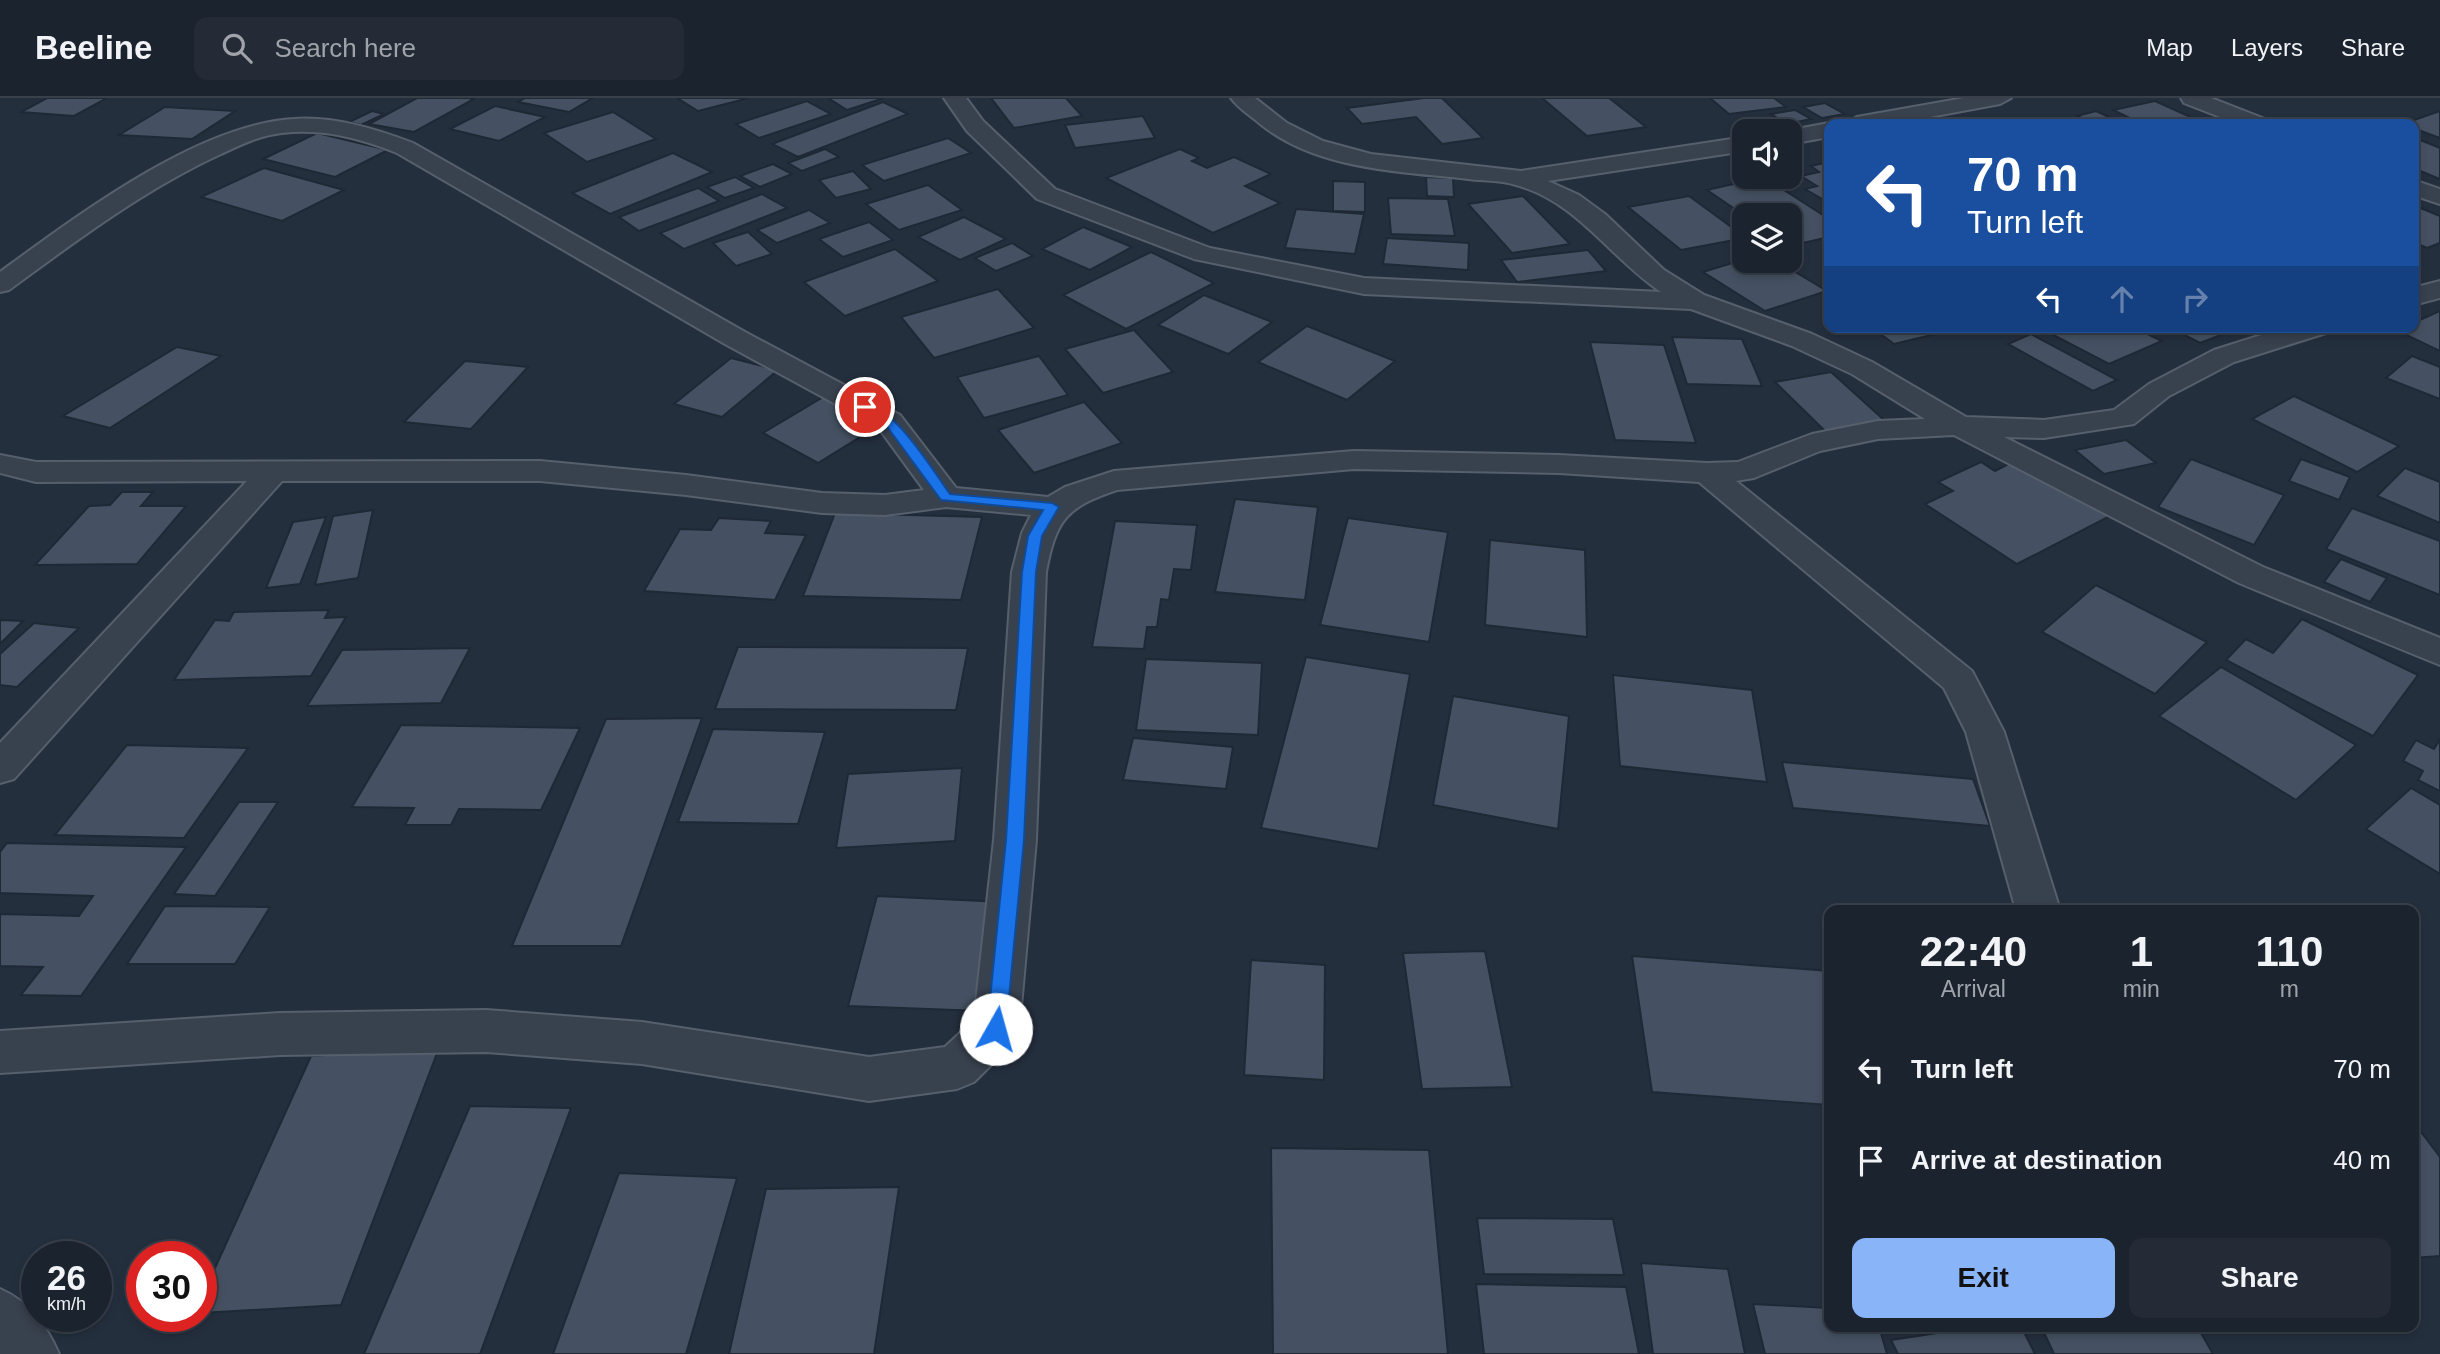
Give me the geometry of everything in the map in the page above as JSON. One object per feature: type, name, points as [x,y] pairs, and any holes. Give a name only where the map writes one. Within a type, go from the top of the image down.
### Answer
[{"type":"street","points":[[955,98],[975,127],[1046,194],[1203,254],[1364,286],[1694,301]]},
{"type":"street","points":[[1242,98],[1279,128],[1315,146],[1370,161],[1521,178],[1732,146]]},
{"type":"street","points":[[1884,119],[2000,98]]},
{"type":"street","points":[[2192,98],[2244,119]]},
{"type":"street","points":[[0,284],[80,226],[142,188],[212,151],[265,129],[343,128],[377,136],[405,148],[735,338],[889,421],[946,498]]},
{"type":"street","points":[[1802,135],[1824,131]]},
{"type":"street","points":[[1521,178],[1570,200],[1596,219],[1655,276],[1694,301],[1802,340],[1862,368],[1959,426],[2251,575],[2440,652]]},
{"type":"street","points":[[2419,189],[2440,197]]},
{"type":"street","points":[[2419,295],[2440,289]]},
{"type":"street","points":[[0,1052],[280,1034],[486,1031],[642,1043],[869,1079],[957,1067],[996,1029],[1015,840],[1029,572],[1035,536],[1052,507],[1078,492],[1114,481],[1354,460],[1559,464],[1707,474],[1743,471],[1812,443],[1878,430],[1959,426],[2044,429],[2123,418],[2159,390],[2224,356],[2297,333]]},
{"type":"street","points":[[0,464],[36,472],[540,471],[686,485],[821,503],[885,505],[946,498],[1052,507]]},
{"type":"street","points":[[0,768],[273,472]]},
{"type":"street","points":[[1707,474],[1959,680],[1986,732],[2037,905]]},
{"type":"street","points":[[0,1316],[32,1354]]},
{"type":"building","points":[[47,98],[107,98],[74,116],[21,112]]},
{"type":"building","points":[[417,98],[474,99],[414,132],[369,124]]},
{"type":"building","points":[[525,98],[593,98],[569,112],[518,102]]},
{"type":"building","points":[[677,98],[749,98],[698,111]]},
{"type":"building","points":[[828,98],[884,98],[847,110]]},
{"type":"building","points":[[991,98],[1066,98],[1082,116],[1014,128]]},
{"type":"building","points":[[1442,98],[1483,138],[1442,144],[1416,117],[1362,124],[1347,108]]},
{"type":"building","points":[[1542,98],[1609,98],[1646,127],[1587,136]]},
{"type":"building","points":[[1710,98],[1774,98],[1786,107],[1729,114]]},
{"type":"building","points":[[807,101],[831,114],[759,138],[736,124]]},
{"type":"building","points":[[2155,101],[2195,119],[2132,119],[2113,110]]},
{"type":"building","points":[[883,102],[908,114],[798,157],[772,144]]},
{"type":"building","points":[[1825,103],[1845,114],[1822,118],[1803,107]]},
{"type":"building","points":[[495,106],[545,117],[499,141],[450,129]]},
{"type":"building","points":[[165,107],[235,111],[192,139],[119,135]]},
{"type":"building","points":[[1795,110],[1811,119],[1779,119],[1771,114]]},
{"type":"building","points":[[372,111],[384,114],[361,125],[349,122]]},
{"type":"building","points":[[2096,111],[2113,119],[2084,119],[2077,116]]},
{"type":"building","points":[[2440,111],[2440,138],[2419,130],[2417,119]]},
{"type":"building","points":[[613,112],[656,139],[587,162],[544,133]]},
{"type":"building","points":[[1143,116],[1155,138],[1075,148],[1065,125]]},
{"type":"building","points":[[317,133],[388,150],[335,177],[263,159]]},
{"type":"building","points":[[948,138],[971,153],[884,181],[862,165]]},
{"type":"building","points":[[2419,139],[2440,148],[2440,179],[2419,170]]},
{"type":"building","points":[[825,149],[839,157],[802,171],[788,163]]},
{"type":"building","points":[[1180,149],[1199,158],[1192,161],[1207,168],[1234,157],[1271,174],[1245,186],[1280,203],[1213,233],[1106,178]]},
{"type":"building","points":[[673,153],[712,172],[610,214],[572,193]]},
{"type":"building","points":[[1824,163],[1824,200],[1805,189],[1817,186],[1802,177],[1819,172],[1811,166]]},
{"type":"building","points":[[773,164],[792,174],[760,187],[740,176]]},
{"type":"building","points":[[264,168],[344,190],[282,221],[201,197]]},
{"type":"building","points":[[853,171],[871,189],[836,198],[819,180]]},
{"type":"building","points":[[735,177],[754,188],[725,198],[707,187]]},
{"type":"building","points":[[1426,177],[1453,178],[1454,197],[1427,196]]},
{"type":"building","points":[[1333,181],[1365,182],[1365,212],[1333,211]]},
{"type":"building","points":[[1732,184],[1732,189],[1783,189],[1824,216],[1824,238],[1802,243],[1802,203],[1732,203],[1732,207],[1707,190]]},
{"type":"building","points":[[928,185],[962,210],[899,230],[866,204]]},
{"type":"building","points":[[698,188],[719,201],[639,231],[619,217]]},
{"type":"building","points":[[762,194],[787,208],[684,249],[660,233]]},
{"type":"building","points":[[1523,196],[1570,244],[1512,253],[1468,204]]},
{"type":"building","points":[[1689,196],[1732,227],[1732,240],[1681,250],[1628,207]]},
{"type":"building","points":[[1388,198],[1448,199],[1455,236],[1391,234]]},
{"type":"building","points":[[2419,207],[2440,216],[2440,243],[2427,248],[2419,245]]},
{"type":"building","points":[[1296,209],[1364,214],[1355,254],[1285,248]]},
{"type":"building","points":[[809,210],[830,223],[777,243],[757,230]]},
{"type":"building","points":[[964,217],[1006,239],[960,260],[918,237]]},
{"type":"building","points":[[869,222],[893,240],[843,257],[819,239]]},
{"type":"building","points":[[1083,227],[1132,247],[1090,270],[1042,249]]},
{"type":"building","points":[[748,232],[772,254],[736,266],[713,243]]},
{"type":"building","points":[[1387,238],[1469,243],[1468,270],[1383,264]]},
{"type":"building","points":[[1012,243],[1033,256],[996,271],[975,258]]},
{"type":"building","points":[[895,249],[938,281],[845,316],[804,282]]},
{"type":"building","points":[[1588,250],[1606,271],[1517,282],[1501,260]]},
{"type":"building","points":[[1151,252],[1214,283],[1126,329],[1063,295]]},
{"type":"building","points":[[1732,263],[1732,273],[1797,273],[1824,289],[1824,292],[1765,311],[1703,272]]},
{"type":"building","points":[[998,289],[1034,328],[934,358],[901,317]]},
{"type":"building","points":[[1204,295],[1272,322],[1228,354],[1158,325]]},
{"type":"building","points":[[2440,311],[2440,351],[2402,333],[2419,333],[2419,320]]},
{"type":"building","points":[[1307,326],[1395,361],[1347,400],[1258,362]]},
{"type":"building","points":[[1134,330],[1173,372],[1103,393],[1065,349]]},
{"type":"building","points":[[1879,333],[1940,333],[1894,344]]},
{"type":"building","points":[[2050,333],[2145,333],[2162,341],[2109,364]]},
{"type":"building","points":[[2181,333],[2226,333],[2200,343]]},
{"type":"building","points":[[2031,334],[2117,380],[2093,391],[2008,344]]},
{"type":"building","points":[[1672,337],[1742,339],[1762,386],[1687,384]]},
{"type":"building","points":[[1590,342],[1664,345],[1696,443],[1615,440]]},
{"type":"building","points":[[177,347],[221,356],[110,428],[63,416]]},
{"type":"building","points":[[1039,356],[1068,395],[984,418],[957,377]]},
{"type":"building","points":[[2412,356],[2440,367],[2440,399],[2386,378]]},
{"type":"building","points":[[731,358],[778,370],[722,417],[674,404]]},
{"type":"building","points":[[465,361],[528,367],[471,429],[404,422]]},
{"type":"building","points":[[1831,372],[1884,420],[1825,431],[1775,382]]},
{"type":"building","points":[[825,396],[881,424],[818,463],[763,433]]},
{"type":"building","points":[[2294,396],[2399,446],[2357,472],[2252,419]]},
{"type":"building","points":[[1084,402],[1122,443],[1034,473],[998,430]]},
{"type":"building","points":[[2126,440],[2156,463],[2104,474],[2075,450]]},
{"type":"building","points":[[2191,459],[2284,495],[2254,545],[2158,507]]},
{"type":"building","points":[[2301,459],[2350,477],[2339,500],[2289,481]]},
{"type":"building","points":[[2016,460],[2110,516],[2017,564],[1925,504],[1953,491],[1938,482],[1981,462],[1995,471]]},
{"type":"building","points":[[2405,468],[2440,482],[2440,523],[2377,496]]},
{"type":"building","points":[[122,492],[153,492],[141,506],[186,506],[137,564],[35,565],[89,506],[110,505]]},
{"type":"building","points":[[1235,499],[1318,507],[1305,600],[1215,592]]},
{"type":"building","points":[[2352,508],[2440,541],[2440,595],[2326,549]]},
{"type":"building","points":[[373,510],[358,578],[315,585],[333,516]]},
{"type":"building","points":[[835,513],[982,517],[961,600],[803,596]]},
{"type":"building","points":[[326,517],[300,584],[266,588],[293,522]]},
{"type":"building","points":[[719,518],[771,521],[765,533],[806,535],[775,600],[644,591],[680,529],[711,530]]},
{"type":"building","points":[[1348,518],[1448,532],[1429,642],[1320,625]]},
{"type":"building","points":[[1115,521],[1197,525],[1191,570],[1174,569],[1169,600],[1161,599],[1157,627],[1147,627],[1144,649],[1092,647]]},
{"type":"building","points":[[1490,540],[1585,550],[1587,637],[1485,625]]},
{"type":"building","points":[[2341,559],[2387,578],[2370,602],[2324,582]]},
{"type":"building","points":[[2096,585],[2207,642],[2155,694],[2042,632]]},
{"type":"building","points":[[329,610],[325,618],[346,617],[311,676],[174,680],[215,620],[229,621],[234,612]]},
{"type":"building","points":[[2302,619],[2418,675],[2373,736],[2226,660],[2246,639],[2273,653]]},
{"type":"building","points":[[0,620],[23,621],[0,644]]},
{"type":"building","points":[[34,623],[79,628],[17,687],[0,685],[0,654]]},
{"type":"building","points":[[738,647],[968,648],[956,710],[715,709]]},
{"type":"building","points":[[470,648],[441,703],[307,706],[342,650]]},
{"type":"building","points":[[1306,657],[1410,674],[1378,849],[1261,828]]},
{"type":"building","points":[[1146,659],[1262,663],[1258,735],[1136,730]]},
{"type":"building","points":[[2221,667],[2356,745],[2296,800],[2159,716]]},
{"type":"building","points":[[1613,675],[1752,690],[1767,782],[1620,766]]},
{"type":"building","points":[[1453,696],[1569,716],[1558,829],[1433,805]]},
{"type":"building","points":[[702,718],[621,946],[512,946],[606,719]]},
{"type":"building","points":[[401,725],[580,728],[541,810],[459,809],[451,825],[405,825],[414,808],[352,807]]},
{"type":"building","points":[[713,729],[825,732],[798,824],[678,822]]},
{"type":"building","points":[[1133,738],[1233,747],[1226,789],[1123,780]]},
{"type":"building","points":[[2440,739],[2440,791],[2418,780],[2423,771],[2403,761],[2416,740],[2434,749]]},
{"type":"building","points":[[127,745],[248,748],[184,838],[55,835]]},
{"type":"building","points":[[1782,762],[1973,779],[1990,826],[1793,808]]},
{"type":"building","points":[[962,768],[955,841],[836,848],[848,774]]},
{"type":"building","points":[[2411,788],[2440,805],[2440,874],[2366,829]]},
{"type":"building","points":[[239,802],[278,802],[215,896],[174,894]]},
{"type":"building","points":[[7,843],[186,847],[81,996],[21,995],[43,967],[0,966],[0,914],[79,916],[93,896],[0,893],[0,852]]},
{"type":"building","points":[[877,896],[1003,902],[982,1011],[848,1006]]},
{"type":"building","points":[[165,906],[270,907],[235,964],[127,964]]},
{"type":"building","points":[[1485,951],[1512,1087],[1422,1089],[1403,953]]},
{"type":"building","points":[[1632,956],[1824,971],[1824,1105],[1652,1092]]},
{"type":"building","points":[[1251,960],[1325,965],[1324,1080],[1244,1075]]},
{"type":"building","points":[[439,1048],[341,1305],[217,1312],[217,1264],[311,1056]]},
{"type":"building","points":[[470,1106],[571,1108],[480,1354],[364,1354]]},
{"type":"building","points":[[2419,1129],[2440,1157],[2440,1256],[2419,1258]]},
{"type":"building","points":[[1271,1148],[1429,1150],[1448,1354],[1273,1354]]},
{"type":"building","points":[[619,1173],[737,1178],[686,1354],[553,1354]]},
{"type":"building","points":[[899,1187],[874,1354],[729,1354],[766,1189]]},
{"type":"building","points":[[1477,1218],[1613,1219],[1624,1275],[1484,1274]]},
{"type":"building","points":[[1641,1263],[1728,1269],[1745,1354],[1653,1354]]},
{"type":"building","points":[[1476,1284],[1626,1287],[1639,1354],[1484,1354]]},
{"type":"building","points":[[1753,1304],[1824,1308],[1824,1332],[1881,1332],[1887,1354],[1765,1354]]},
{"type":"building","points":[[1944,1332],[2024,1332],[2035,1354],[1898,1354],[1891,1340]]},
{"type":"building","points":[[2044,1332],[2200,1332],[2213,1354],[2054,1354]]},
{"type":"route","points":[[865,407],[889,421],[946,498],[1052,507],[1035,536],[1029,572],[1015,840],[996,1029]]}]
